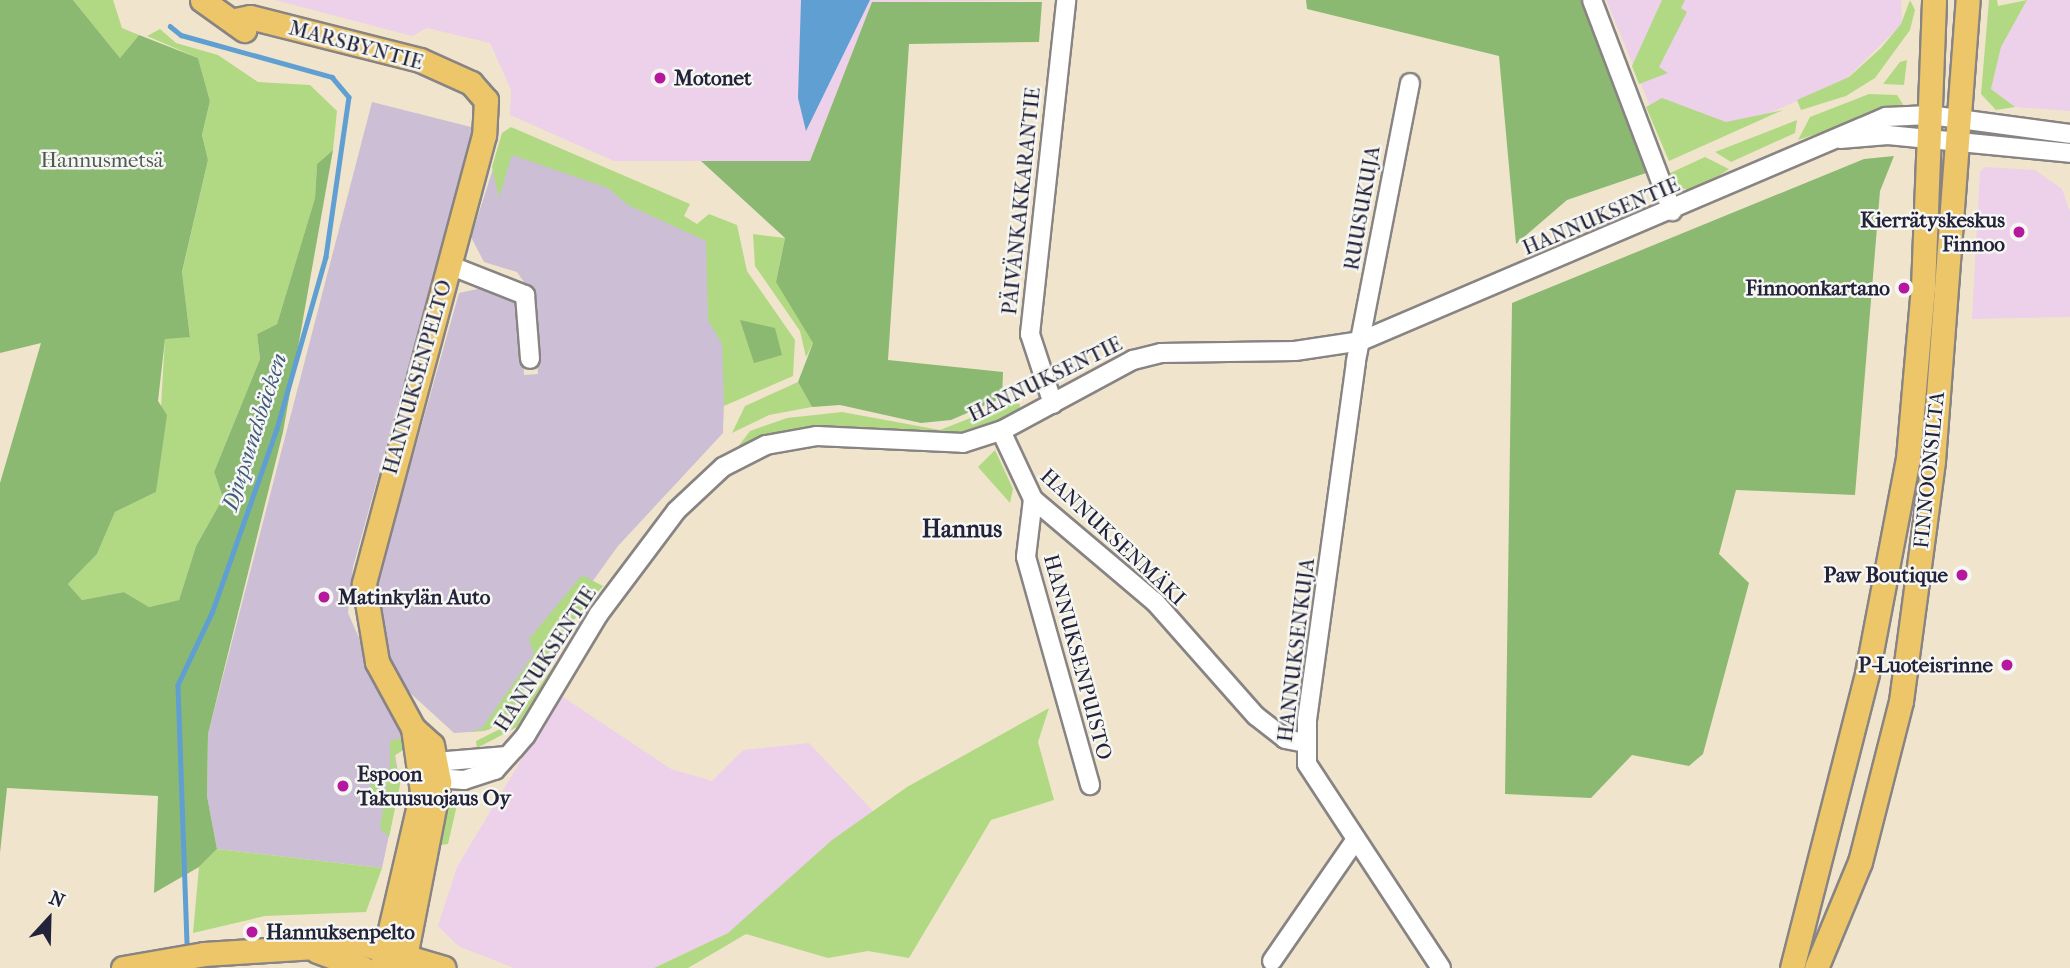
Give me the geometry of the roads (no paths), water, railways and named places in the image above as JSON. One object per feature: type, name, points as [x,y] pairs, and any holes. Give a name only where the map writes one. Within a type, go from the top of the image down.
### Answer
[{"type":"main road","name":"MARSBYNTIE","points":[[202,0],[246,31],[363,61],[455,76]]},
{"type":"main road","name":"FINNOONSILTA","points":[[1792,968],[1867,673],[1908,458],[1929,139],[1934,0]]},
{"type":"main road","name":"FINNOONSILTA","points":[[1816,968],[1860,862],[1901,701],[1933,461],[1968,0]]},
{"type":"main road","name":"HANNUKSENPELTO","points":[[432,774],[432,745],[413,728],[377,662],[364,584],[487,122],[481,90],[455,76]]},
{"type":"main road","points":[[394,960],[432,774]]},
{"type":"main road","points":[[123,968],[204,954],[317,951],[351,944],[394,960],[444,968]]},
{"type":"main road","points":[[317,951],[363,968]]},
{"type":"street","name":"PÄIVÄNKAKKARANTIE","points":[[1053,404],[1030,334],[1066,0]]},
{"type":"street","points":[[1592,0],[1672,211]]},
{"type":"street","name":"RUUSUKUJA","points":[[1361,341],[1410,83]]},
{"type":"street","name":"HANNUKSENTIE","points":[[432,774],[487,774],[507,756],[660,532],[723,467],[791,439],[947,444],[1001,431],[1133,360],[1161,353],[1296,351],[1361,341],[1672,211],[1886,117],[1930,115],[1958,132]]},
{"type":"street","name":"HANNUKSENTIE","points":[[1840,139],[1929,139],[1958,132]]},
{"type":"street","points":[[1958,132],[2070,134]]},
{"type":"street","points":[[1958,132],[2070,153]]},
{"type":"street","points":[[449,265],[525,295],[530,359]]},
{"type":"street","name":"HANNUKSENKUJA","points":[[1361,341],[1306,743],[1315,786],[1441,968]]},
{"type":"street","name":"HANNUKSENMÄKI","points":[[1001,431],[1033,499],[1155,603],[1256,716],[1285,739],[1306,743]]},
{"type":"street","name":"HANNUKSENPUISTO","points":[[1033,499],[1026,557],[1090,786]]},
{"type":"street","points":[[1272,961],[1354,842]]},
{"type":"water","points":[[801,0],[870,0],[806,131],[798,98]]},
{"type":"waterway","name":"Djupsundsbäcken","points":[[170,26],[181,35],[332,77],[349,97],[326,257],[277,429],[213,611],[178,685],[187,948]]},
{"type":"place","name":"Motonet","points":[[660,78]]},
{"type":"place","name":"Kierrätyskeskus Finnoo","points":[[2019,232]]},
{"type":"place","name":"Finnoonkartano","points":[[1904,288]]},
{"type":"place","name":"Paw Boutique","points":[[1962,575]]},
{"type":"place","name":"Matinkylän Auto","points":[[324,597]]},
{"type":"place","name":"P-Luoteisrinne","points":[[2007,665]]},
{"type":"place","name":"Espoon Takuusuojaus Oy","points":[[343,786]]},
{"type":"place","name":"Hannuksenpelto","points":[[252,932]]},
{"type":"district","name":"Hannus","points":[[962,530]]},
{"type":"park label","name":"Hannusmetsä","points":[[102,160]]}]
